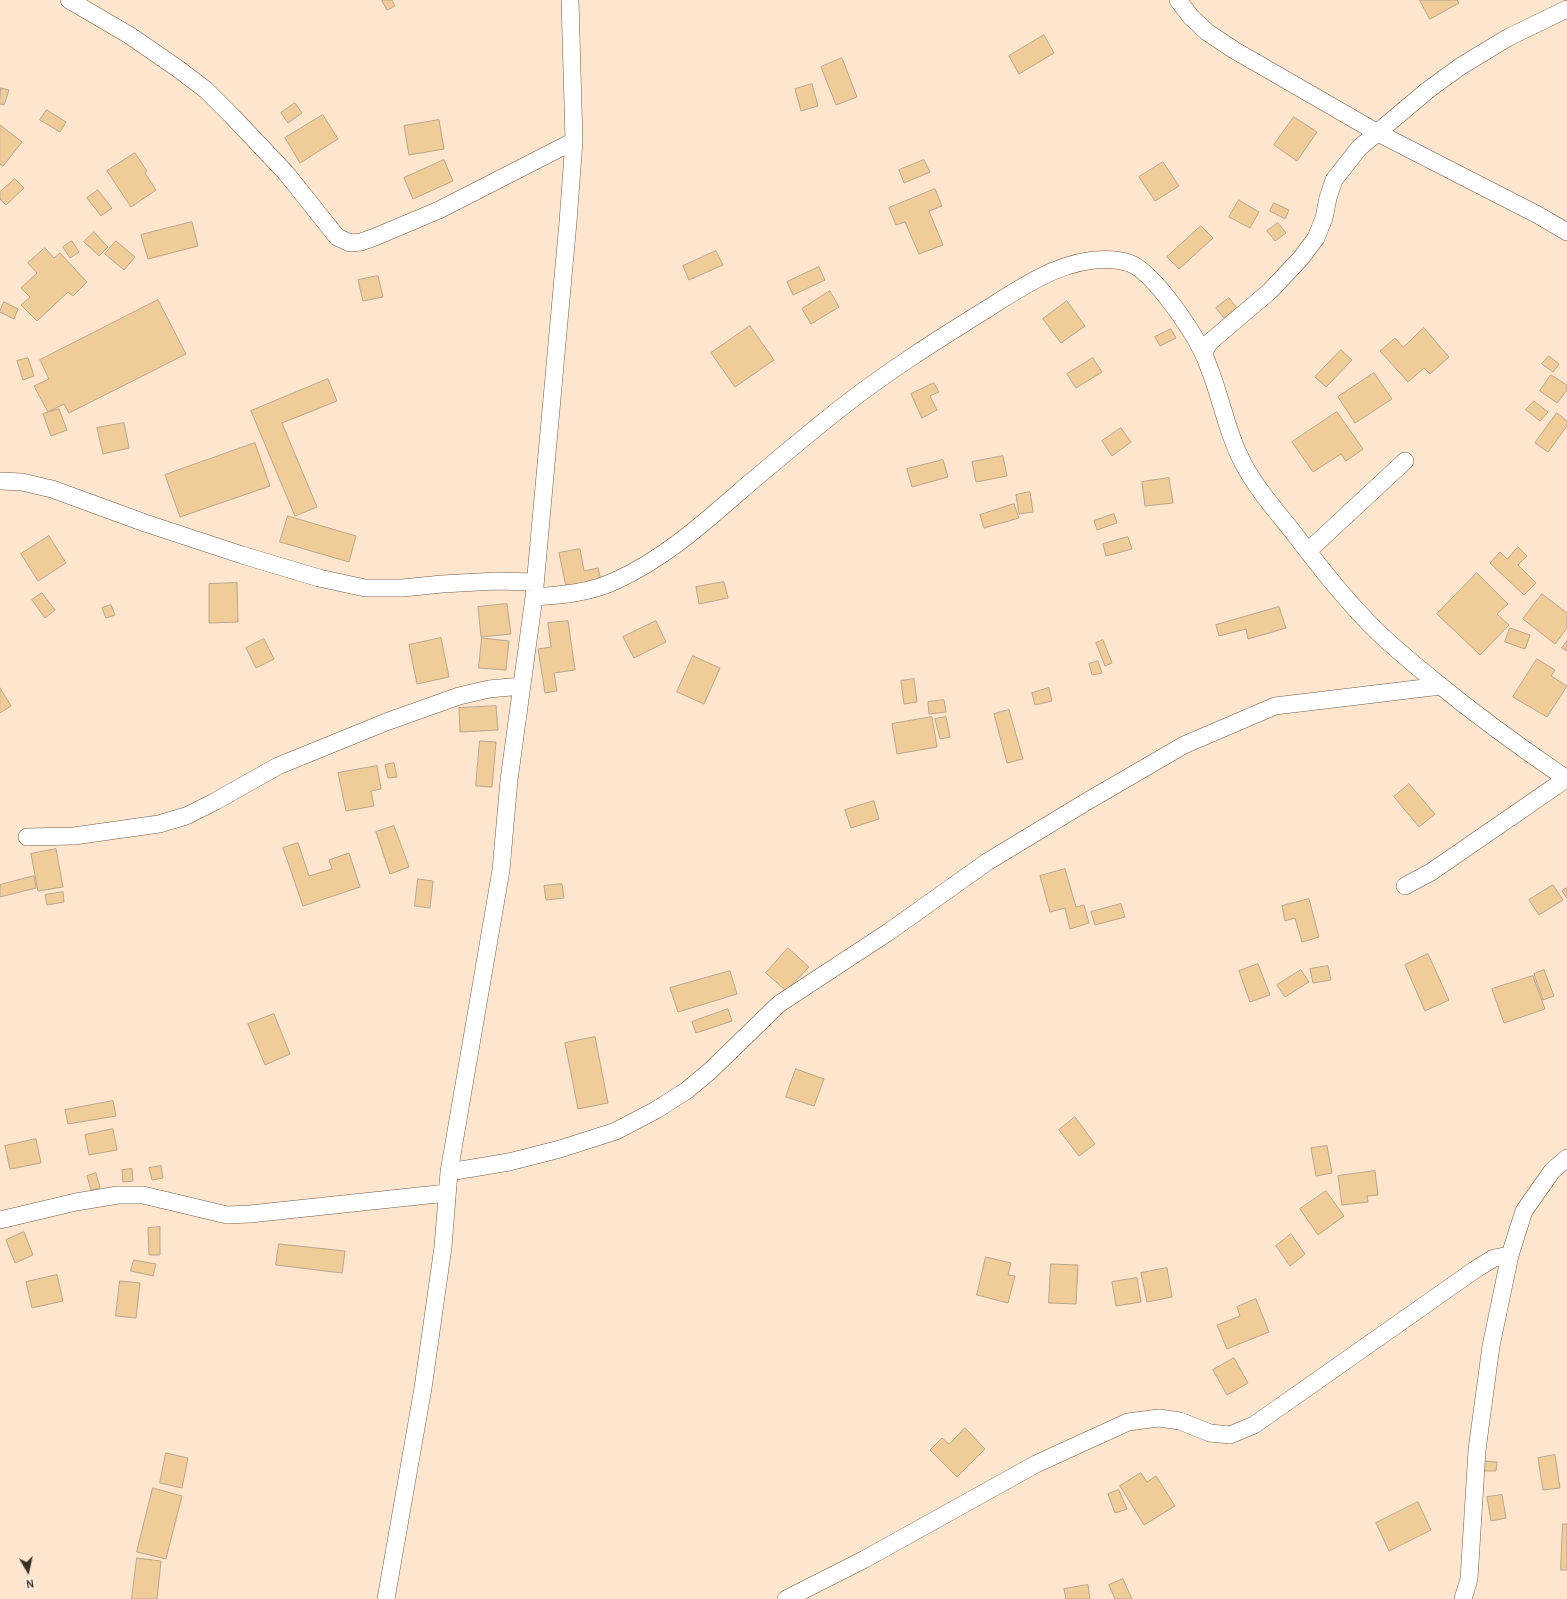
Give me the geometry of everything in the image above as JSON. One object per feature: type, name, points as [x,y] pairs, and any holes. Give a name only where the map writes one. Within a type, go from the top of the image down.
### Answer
[{"type":"street","points":[[69,0],[129,35],[206,90],[286,173],[337,237],[350,243],[368,240],[439,210],[574,141]]},
{"type":"street","points":[[386,1599],[423,1388],[443,1247],[449,1172],[500,870],[509,780],[534,590],[568,230],[574,141],[570,0]]},
{"type":"street","points":[[1178,0],[1190,17],[1207,32],[1234,50],[1378,133],[1567,232]]},
{"type":"street","points":[[1203,353],[1210,342],[1270,291],[1301,258],[1316,238],[1319,231],[1334,180],[1359,148],[1428,90],[1461,66],[1509,37],[1567,9]]},
{"type":"street","points":[[0,481],[22,482],[52,489],[145,523],[242,554],[319,578],[365,588],[403,588],[442,584],[496,582],[562,595],[587,591],[614,582],[644,566],[681,541],[843,406],[915,354],[1019,289],[1055,270],[1086,262],[1112,260],[1130,263],[1145,273],[1162,292],[1185,323],[1203,353],[1233,442],[1245,467],[1265,496],[1308,551],[1365,620],[1410,661],[1467,708],[1567,779],[1431,872],[1405,886]]},
{"type":"street","points":[[1308,551],[1405,461]]},
{"type":"street","points":[[1402,690],[1410,661]]},
{"type":"street","points":[[27,837],[74,836],[159,824],[186,816],[278,766],[386,722],[459,696],[489,689],[522,686]]},
{"type":"street","points":[[449,1172],[509,1162],[560,1149],[616,1132],[656,1110],[686,1091],[710,1071],[779,1004],[890,931],[987,862],[1184,745],[1275,706],[1441,686]]},
{"type":"street","points":[[1464,1599],[1469,1579],[1477,1450],[1489,1361],[1510,1255],[1524,1211],[1552,1171],[1567,1158]]},
{"type":"street","points":[[0,1220],[76,1202],[118,1195],[143,1195],[227,1215],[447,1194]]},
{"type":"street","points":[[786,1599],[865,1559],[1036,1464],[1128,1422],[1159,1418],[1180,1421],[1210,1433],[1230,1435],[1254,1425],[1476,1269],[1494,1258],[1510,1255]]},
{"type":"building","points":[[392,0],[395,6],[387,10],[382,1]]},
{"type":"building","points":[[1420,0],[1457,0],[1459,3],[1430,19]]},
{"type":"building","points":[[1044,35],[1054,53],[1019,74],[1009,56]]},
{"type":"building","points":[[842,58],[857,97],[836,105],[821,67]]},
{"type":"building","points":[[812,84],[818,106],[801,111],[795,89]]},
{"type":"building","points":[[1,88],[9,90],[4,105],[0,104]]},
{"type":"building","points":[[295,103],[302,113],[288,123],[281,113]]},
{"type":"building","points":[[47,110],[66,122],[60,132],[40,120]]},
{"type":"building","points":[[323,115],[338,139],[300,163],[285,138]]},
{"type":"building","points":[[1294,117],[1317,132],[1297,161],[1274,145]]},
{"type":"building","points":[[439,120],[444,149],[409,155],[404,126]]},
{"type":"building","points":[[0,125],[22,142],[3,166],[0,164]]},
{"type":"building","points":[[135,153],[147,171],[145,173],[156,190],[131,207],[107,171]]},
{"type":"building","points":[[444,160],[453,181],[413,199],[404,178]]},
{"type":"building","points":[[924,160],[930,172],[904,183],[899,170]]},
{"type":"building","points":[[1163,162],[1179,186],[1155,201],[1139,177]]},
{"type":"building","points":[[15,179],[24,188],[6,205],[0,199],[0,192]]},
{"type":"building","points":[[935,189],[942,206],[929,211],[943,245],[919,254],[905,222],[896,225],[889,208]]},
{"type":"building","points":[[98,190],[112,208],[101,216],[87,198]]},
{"type":"building","points":[[1239,200],[1259,212],[1250,228],[1229,217]]},
{"type":"building","points":[[1274,203],[1289,210],[1285,219],[1270,211]]},
{"type":"building","points":[[192,222],[198,246],[148,259],[141,235]]},
{"type":"building","points":[[1278,223],[1286,233],[1275,241],[1267,231]]},
{"type":"building","points":[[1201,226],[1213,238],[1179,269],[1167,257]]},
{"type":"building","points":[[94,232],[108,247],[99,256],[84,242]]},
{"type":"building","points":[[72,241],[79,252],[70,258],[63,247]]},
{"type":"building","points":[[116,241],[135,257],[124,270],[105,254]]},
{"type":"building","points":[[45,248],[54,258],[60,253],[87,282],[73,296],[68,292],[37,321],[21,305],[30,297],[21,288],[37,273],[28,263]]},
{"type":"building","points":[[716,251],[723,265],[689,280],[683,266]]},
{"type":"building","points":[[819,267],[825,280],[793,295],[787,282]]},
{"type":"building","points":[[378,276],[383,297],[363,301],[358,280]]},
{"type":"building","points":[[830,291],[839,307],[811,324],[802,309]]},
{"type":"building","points":[[1229,298],[1237,308],[1224,318],[1216,308]]},
{"type":"building","points":[[158,300],[186,354],[69,413],[64,404],[48,412],[34,386],[49,379],[40,360]]},
{"type":"building","points":[[1067,301],[1085,326],[1061,343],[1043,319]]},
{"type":"building","points":[[4,302],[18,309],[14,319],[0,312]]},
{"type":"building","points":[[750,326],[774,360],[735,387],[711,353]]},
{"type":"building","points":[[1424,328],[1449,357],[1430,374],[1424,368],[1408,382],[1380,351],[1395,338],[1403,347]]},
{"type":"building","points":[[1171,329],[1176,338],[1160,346],[1155,337]]},
{"type":"building","points":[[1341,350],[1352,360],[1326,387],[1315,377]]},
{"type":"building","points":[[1549,356],[1559,364],[1553,372],[1542,364]]},
{"type":"building","points":[[28,358],[34,376],[23,380],[17,361]]},
{"type":"building","points":[[1093,358],[1102,372],[1076,388],[1067,374]]},
{"type":"building","points":[[1374,373],[1392,399],[1355,423],[1338,397]]},
{"type":"building","points":[[1551,375],[1567,385],[1567,390],[1557,403],[1540,391]]},
{"type":"building","points":[[328,379],[337,401],[282,423],[317,507],[295,516],[251,411]]},
{"type":"building","points":[[934,383],[939,392],[930,396],[937,410],[922,418],[911,394]]},
{"type":"building","points":[[1534,401],[1548,412],[1540,421],[1526,410]]},
{"type":"building","points":[[59,409],[67,430],[51,436],[43,414]]},
{"type":"building","points":[[1337,412],[1363,449],[1346,461],[1341,454],[1313,472],[1292,442]]},
{"type":"building","points":[[1557,413],[1567,421],[1567,426],[1548,452],[1535,443]]},
{"type":"building","points":[[124,423],[129,448],[103,454],[97,428]]},
{"type":"building","points":[[1121,428],[1131,442],[1112,456],[1102,441]]},
{"type":"building","points":[[255,443],[270,486],[180,517],[165,475]]},
{"type":"building","points":[[1003,456],[1007,476],[976,482],[972,462]]},
{"type":"building","points":[[943,460],[948,477],[912,487],[907,469]]},
{"type":"building","points":[[1169,478],[1173,503],[1145,506],[1142,482]]},
{"type":"building","points":[[1030,492],[1033,512],[1019,514],[1016,495]]},
{"type":"building","points":[[1014,504],[1019,518],[984,528],[980,515]]},
{"type":"building","points":[[1114,514],[1117,523],[1097,530],[1094,521]]},
{"type":"building","points":[[288,516],[356,536],[349,562],[280,542]]},
{"type":"building","points":[[49,536],[66,563],[38,581],[21,554]]},
{"type":"building","points":[[1128,537],[1132,549],[1106,556],[1103,544]]},
{"type":"building","points":[[1518,547],[1527,556],[1518,565],[1536,583],[1524,595],[1490,563],[1500,552],[1507,559]]},
{"type":"building","points":[[580,549],[584,571],[598,568],[602,584],[567,591],[559,553]]},
{"type":"building","points":[[1477,573],[1508,604],[1497,614],[1509,625],[1480,655],[1437,614]]},
{"type":"building","points":[[724,582],[728,598],[699,604],[696,587]]},
{"type":"building","points":[[237,583],[238,622],[209,623],[209,584]]},
{"type":"building","points":[[42,593],[55,610],[45,618],[32,600]]},
{"type":"building","points":[[1542,594],[1567,613],[1567,628],[1555,644],[1523,619]]},
{"type":"building","points":[[507,604],[511,634],[481,637],[478,607]]},
{"type":"building","points":[[111,605],[115,615],[106,618],[102,608]]},
{"type":"building","points":[[1279,607],[1286,628],[1248,639],[1246,629],[1219,636],[1216,625]]},
{"type":"building","points":[[568,621],[575,670],[554,673],[557,691],[545,693],[538,649],[551,647],[548,623]]},
{"type":"building","points":[[656,621],[666,642],[634,658],[623,637]]},
{"type":"building","points":[[1510,628],[1530,635],[1525,649],[1505,642]]},
{"type":"building","points":[[441,638],[449,677],[417,684],[409,645]]},
{"type":"building","points":[[482,638],[509,641],[506,670],[479,668]]},
{"type":"building","points":[[264,639],[274,659],[256,668],[246,648]]},
{"type":"building","points":[[1103,640],[1112,663],[1105,666],[1096,643]]},
{"type":"building","points":[[1567,641],[1567,651],[1562,648]]},
{"type":"building","points":[[693,656],[720,668],[704,704],[677,692]]},
{"type":"building","points":[[1537,659],[1555,670],[1551,676],[1567,686],[1547,717],[1513,697]]},
{"type":"building","points":[[1098,661],[1102,673],[1092,675],[1089,664]]},
{"type":"building","points":[[914,679],[917,702],[904,704],[901,681]]},
{"type":"building","points":[[0,688],[11,706],[0,713]]},
{"type":"building","points":[[1049,688],[1052,701],[1035,705],[1032,693]]},
{"type":"building","points":[[944,700],[946,712],[929,714],[928,702]]},
{"type":"building","points":[[496,706],[498,730],[460,732],[459,708]]},
{"type":"building","points":[[1009,710],[1023,759],[1007,763],[994,714]]},
{"type":"building","points":[[932,717],[937,747],[897,754],[892,724]]},
{"type":"building","points":[[946,717],[950,737],[940,739],[935,719]]},
{"type":"building","points":[[480,741],[496,742],[492,787],[476,786]]},
{"type":"building","points":[[394,763],[397,777],[388,778],[385,765]]},
{"type":"building","points":[[377,766],[381,789],[371,791],[374,806],[346,811],[338,773]]},
{"type":"building","points":[[1409,784],[1435,814],[1419,827],[1394,797]]},
{"type":"building","points":[[874,801],[879,819],[851,828],[845,810]]},
{"type":"building","points":[[394,826],[409,867],[390,874],[376,832]]},
{"type":"building","points":[[298,843],[309,876],[332,869],[329,860],[349,853],[360,887],[303,906],[283,848]]},
{"type":"building","points":[[56,849],[63,887],[38,891],[31,854]]},
{"type":"building","points":[[1065,869],[1076,907],[1084,905],[1089,923],[1070,929],[1065,908],[1050,912],[1040,876]]},
{"type":"building","points":[[34,876],[36,888],[0,897],[0,885]]},
{"type":"building","points":[[418,879],[433,881],[430,908],[415,906]]},
{"type":"building","points":[[562,884],[564,898],[546,900],[544,886]]},
{"type":"building","points":[[1553,885],[1563,900],[1539,915],[1529,900]]},
{"type":"building","points":[[1567,888],[1567,898],[1562,891]]},
{"type":"building","points":[[63,892],[64,902],[47,905],[45,895]]},
{"type":"building","points":[[1309,899],[1319,937],[1302,942],[1295,918],[1285,921],[1282,906]]},
{"type":"building","points":[[1121,904],[1125,917],[1095,925],[1091,912]]},
{"type":"building","points":[[788,948],[809,967],[786,991],[766,973]]},
{"type":"building","points":[[1428,954],[1449,1000],[1425,1011],[1405,965]]},
{"type":"building","points":[[1258,964],[1270,995],[1250,1002],[1239,971]]},
{"type":"building","points":[[1328,966],[1331,980],[1313,983],[1310,969]]},
{"type":"building","points":[[1301,970],[1309,982],[1285,997],[1277,985]]},
{"type":"building","points":[[1544,970],[1554,996],[1543,1000],[1534,974]]},
{"type":"building","points":[[730,971],[737,994],[678,1012],[670,988]]},
{"type":"building","points":[[1533,976],[1545,1009],[1504,1023],[1492,989]]},
{"type":"building","points":[[728,1009],[732,1021],[696,1033],[692,1022]]},
{"type":"building","points":[[274,1014],[290,1054],[265,1065],[248,1024]]},
{"type":"building","points":[[595,1037],[608,1103],[578,1109],[565,1043]]},
{"type":"building","points":[[796,1069],[824,1079],[814,1106],[786,1097]]},
{"type":"building","points":[[113,1101],[116,1116],[68,1124],[65,1110]]},
{"type":"building","points":[[1075,1117],[1095,1144],[1079,1156],[1059,1130]]},
{"type":"building","points":[[113,1129],[117,1150],[89,1155],[85,1135]]},
{"type":"building","points":[[36,1139],[41,1163],[10,1169],[5,1146]]},
{"type":"building","points":[[1327,1146],[1332,1173],[1316,1176],[1311,1148]]},
{"type":"building","points":[[161,1166],[163,1178],[152,1180],[149,1168]]},
{"type":"building","points":[[132,1169],[133,1181],[123,1182],[122,1170]]},
{"type":"building","points":[[1375,1171],[1378,1195],[1367,1196],[1368,1202],[1342,1205],[1338,1176]]},
{"type":"building","points":[[96,1173],[100,1188],[91,1190],[87,1176]]},
{"type":"building","points":[[1326,1191],[1344,1216],[1318,1235],[1300,1209]]},
{"type":"building","points":[[160,1227],[160,1255],[149,1255],[148,1228]]},
{"type":"building","points":[[24,1232],[33,1255],[15,1263],[6,1240]]},
{"type":"building","points":[[1291,1234],[1305,1254],[1290,1266],[1276,1246]]},
{"type":"building","points":[[279,1244],[345,1251],[342,1273],[276,1265]]},
{"type":"building","points":[[986,1257],[1011,1263],[1008,1275],[1015,1276],[1008,1303],[977,1295]]},
{"type":"building","points":[[134,1260],[156,1264],[153,1276],[131,1271]]},
{"type":"building","points":[[1051,1264],[1078,1265],[1076,1304],[1049,1303]]},
{"type":"building","points":[[1167,1268],[1172,1297],[1147,1302],[1141,1273]]},
{"type":"building","points":[[57,1275],[63,1301],[32,1308],[26,1282]]},
{"type":"building","points":[[1137,1278],[1141,1302],[1116,1306],[1112,1282]]},
{"type":"building","points":[[120,1281],[140,1283],[136,1318],[116,1316]]},
{"type":"building","points":[[1256,1299],[1269,1332],[1227,1349],[1217,1325],[1240,1316],[1237,1307]]},
{"type":"building","points":[[1234,1358],[1248,1383],[1227,1395],[1213,1370]]},
{"type":"building","points":[[965,1428],[985,1449],[957,1477],[930,1450],[942,1438],[949,1444]]},
{"type":"building","points":[[166,1453],[188,1458],[182,1488],[160,1483]]},
{"type":"building","points":[[1555,1455],[1560,1488],[1543,1490],[1538,1458]]},
{"type":"building","points":[[1484,1461],[1497,1462],[1496,1471],[1484,1471]]},
{"type":"building","points":[[1141,1473],[1147,1482],[1156,1476],[1175,1506],[1144,1525],[1120,1486]]},
{"type":"building","points":[[153,1488],[182,1496],[166,1559],[137,1552]]},
{"type":"building","points":[[1119,1490],[1127,1509],[1115,1513],[1108,1494]]},
{"type":"building","points":[[1502,1495],[1506,1518],[1491,1521],[1487,1497]]},
{"type":"building","points":[[1418,1502],[1431,1530],[1389,1551],[1376,1523]]},
{"type":"building","points":[[1563,1524],[1567,1524],[1567,1570],[1561,1570]]},
{"type":"building","points":[[137,1558],[161,1561],[157,1599],[132,1599]]},
{"type":"building","points":[[1123,1579],[1132,1599],[1115,1599],[1109,1585]]},
{"type":"building","points":[[1088,1585],[1090,1599],[1066,1599],[1064,1589]]}]
